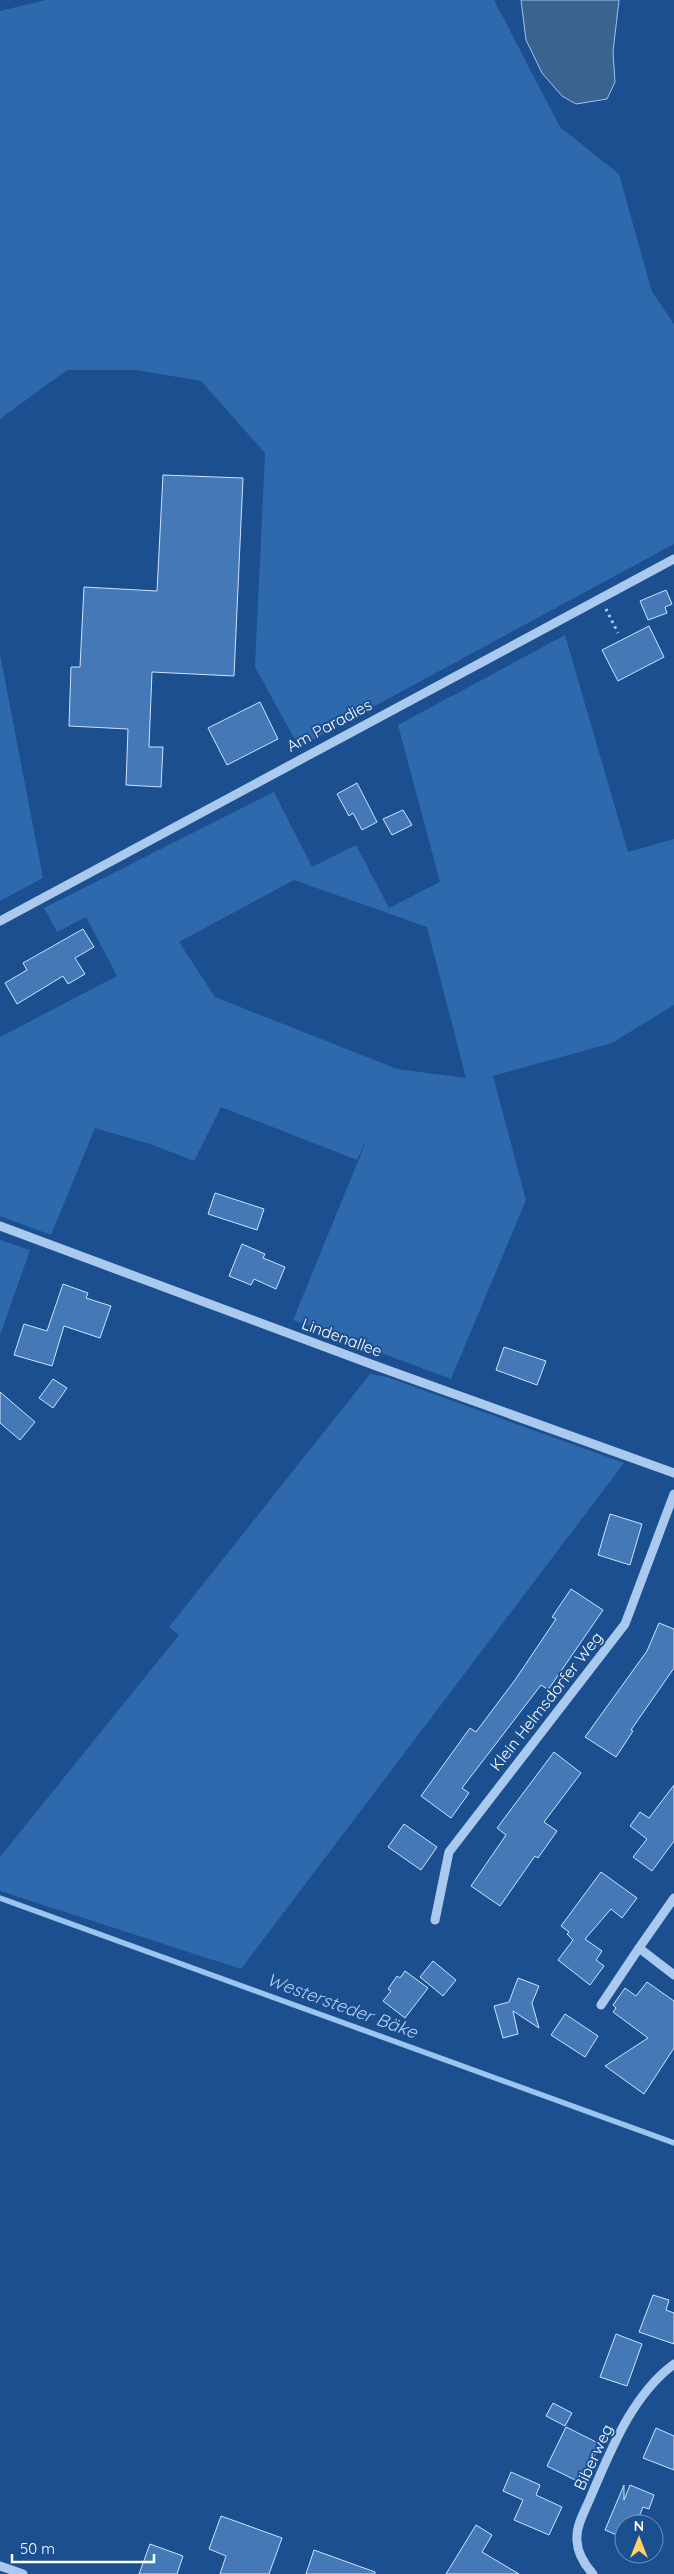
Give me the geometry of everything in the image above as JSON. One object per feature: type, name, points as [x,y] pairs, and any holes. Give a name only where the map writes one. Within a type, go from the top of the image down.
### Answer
[{"type":"street","name":"Am Paradies","points":[[0,921],[320,747],[674,559]]},
{"type":"street","name":"Lindenallee","points":[[0,1226],[388,1370],[674,1473]]},
{"type":"street","name":"Klein Helmsdorfer Weg","points":[[434,1920],[449,1852],[625,1624],[674,1494]]},
{"type":"street","points":[[601,2005],[674,1898]]},
{"type":"street","points":[[639,1948],[674,1975]]},
{"type":"street","name":"Biberweg","points":[[592,2574],[582,2561],[577,2545],[579,2524],[602,2471],[633,2410],[659,2377],[674,2364]]},
{"type":"street","points":[[0,2566],[23,2574]]},
{"type":"path","points":[[601,599],[618,633]]},
{"type":"shaded area","points":[[46,0],[494,0],[560,127],[619,174],[652,292],[674,324],[674,544],[299,747],[255,667],[265,453],[201,381],[136,370],[67,370],[0,419],[0,11]]},
{"type":"shaded area","points":[[521,0],[619,0],[613,52],[615,82],[607,99],[576,104],[562,96],[542,73],[526,40]]},
{"type":"shaded area","points":[[565,635],[628,852],[674,839],[674,1005],[612,1043],[493,1076],[526,1200],[451,1379],[293,1320],[368,1137],[357,1160],[221,1107],[194,1161],[150,1144],[95,1128],[51,1235],[0,1216],[0,1037],[117,976],[86,917],[57,932],[44,908],[274,792],[312,867],[356,845],[389,908],[440,882],[398,725]],"holes":[[[294,880],[427,927],[466,1078],[397,1069],[215,997],[179,942]]]},
{"type":"shaded area","points":[[0,654],[43,878],[0,901]]},
{"type":"shaded area","points":[[0,1240],[30,1250],[0,1335]]},
{"type":"shaded area","points":[[370,1374],[387,1377],[624,1463],[241,1969],[0,1891],[0,1857],[179,1635],[169,1627]]},
{"type":"building","points":[[163,475],[243,478],[234,676],[152,672],[149,747],[163,747],[161,787],[126,785],[128,729],[69,726],[71,667],[80,667],[84,587],[157,591]]},
{"type":"building","points":[[666,590],[672,604],[665,607],[667,613],[648,620],[640,601]]},
{"type":"building","points":[[649,626],[664,657],[618,681],[602,650]]},
{"type":"building","points":[[260,702],[278,739],[227,765],[208,728]]},
{"type":"building","points":[[357,783],[377,822],[362,830],[353,813],[349,816],[337,794]]},
{"type":"building","points":[[403,810],[412,825],[392,835],[383,819]]},
{"type":"building","points":[[83,929],[94,947],[75,958],[85,974],[68,984],[63,976],[17,1004],[5,983],[27,970],[23,963]]},
{"type":"building","points":[[215,1193],[264,1209],[257,1230],[208,1214]]},
{"type":"building","points":[[242,1244],[265,1254],[263,1258],[285,1267],[276,1289],[254,1279],[251,1285],[229,1276]]},
{"type":"building","points":[[63,1284],[88,1293],[86,1298],[111,1306],[100,1338],[64,1326],[52,1366],[14,1355],[24,1324],[47,1331]]},
{"type":"building","points":[[504,1347],[546,1361],[537,1385],[496,1370]]},
{"type":"building","points":[[53,1379],[67,1388],[53,1408],[39,1398]]},
{"type":"building","points":[[0,1392],[35,1422],[20,1440],[0,1423]]},
{"type":"building","points":[[610,1514],[642,1524],[630,1565],[598,1555]]},
{"type":"building","points":[[571,1589],[603,1610],[548,1690],[541,1685],[462,1788],[469,1793],[451,1818],[421,1796],[470,1728],[476,1732],[515,1680],[556,1619],[552,1617]]},
{"type":"building","points":[[659,1623],[674,1629],[674,1668],[631,1730],[633,1731],[616,1757],[585,1737],[647,1651]]},
{"type":"building","points":[[554,1752],[581,1773],[544,1822],[557,1831],[538,1858],[535,1856],[500,1906],[471,1886],[506,1835],[497,1828]]},
{"type":"building","points":[[674,1785],[674,1841],[652,1871],[633,1857],[647,1839],[630,1826],[640,1812],[649,1818]]},
{"type":"building","points":[[404,1824],[437,1847],[421,1870],[388,1847]]},
{"type":"building","points":[[601,1872],[637,1898],[622,1918],[611,1909],[585,1939],[602,1951],[596,1960],[604,1966],[590,1985],[558,1960],[573,1940],[567,1934],[569,1932],[561,1926]]},
{"type":"building","points":[[433,1961],[456,1980],[443,1996],[420,1977]]},
{"type":"building","points":[[405,1971],[428,1988],[405,2018],[383,2001],[391,1991],[388,1989],[397,1976],[400,1978]]},
{"type":"building","points":[[518,1978],[539,1986],[532,2003],[539,2028],[513,2011],[518,2034],[503,2038],[494,2006],[509,2002]]},
{"type":"building","points":[[647,1982],[674,2001],[674,2048],[644,2094],[605,2066],[648,2038],[613,2012],[616,2008],[613,2005],[625,1988],[636,1996]]},
{"type":"building","points":[[565,2014],[598,2036],[585,2057],[551,2035]]},
{"type":"building","points":[[653,2295],[669,2300],[666,2310],[674,2313],[674,2344],[639,2332]]},
{"type":"building","points":[[616,2334],[642,2344],[627,2386],[600,2377]]},
{"type":"building","points":[[553,2403],[572,2413],[565,2426],[546,2416]]},
{"type":"building","points":[[566,2427],[600,2444],[581,2483],[547,2466]]},
{"type":"building","points":[[656,2428],[674,2436],[674,2470],[643,2458]]},
{"type":"building","points":[[511,2472],[540,2485],[536,2495],[562,2507],[549,2535],[514,2520],[523,2500],[503,2491]]},
{"type":"building","points":[[624,2485],[624,2500],[630,2485],[654,2495],[649,2509],[643,2507],[640,2514],[614,2514],[614,2534],[605,2530]]},
{"type":"building","points":[[221,2516],[282,2538],[269,2574],[220,2574],[226,2556],[209,2549]]},
{"type":"building","points":[[476,2525],[492,2535],[482,2552],[519,2574],[446,2574]]},
{"type":"building","points":[[150,2544],[183,2556],[177,2574],[139,2574]]},
{"type":"building","points":[[314,2550],[375,2572],[375,2574],[306,2574]]},
{"type":"waterway","name":"Westersteder Bäke","points":[[0,1898],[674,2143]]}]
